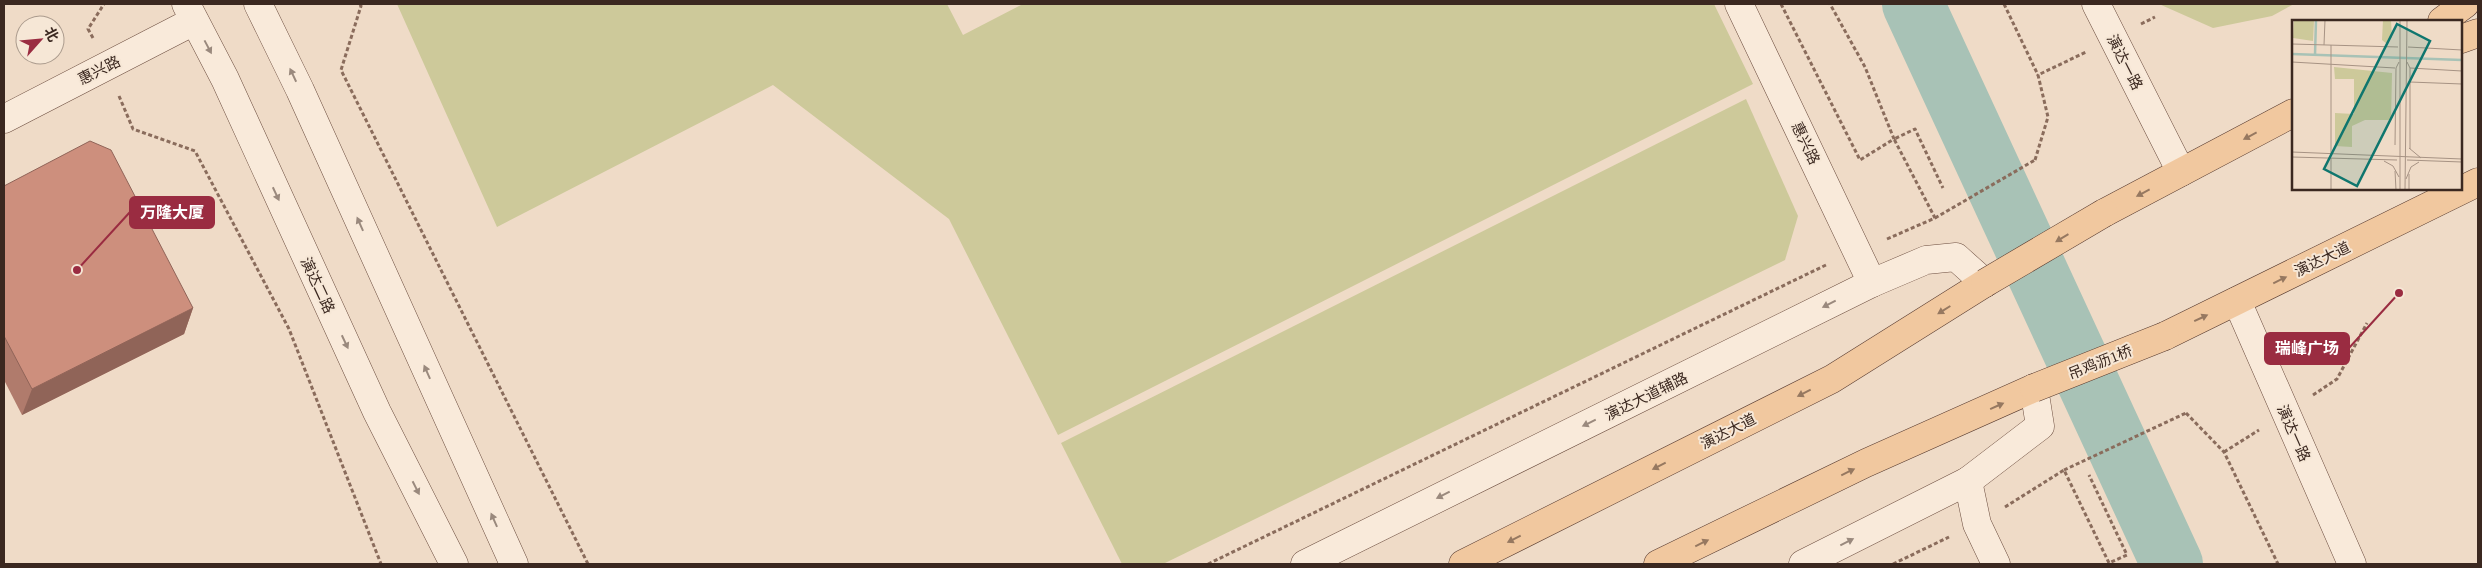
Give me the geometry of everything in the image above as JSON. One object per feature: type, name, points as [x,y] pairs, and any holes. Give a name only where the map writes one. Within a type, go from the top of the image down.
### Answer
[{"type":"main road","points":[[258,4],[297,83],[514,564]]},
{"type":"main road","name":"惠兴路","points":[[1739,4],[1872,282]]},
{"type":"main road","name":"演达一路","points":[[2096,4],[2181,172]]},
{"type":"main road","points":[[2443,20],[2465,4]]},
{"type":"main road","name":"惠兴路","points":[[4,119],[106,66],[190,12]]},
{"type":"main road","name":"演达二路","points":[[190,12],[225,78],[377,412],[454,564]]},
{"type":"main road","points":[[2462,39],[2478,33]]},
{"type":"main road","points":[[1985,283],[2104,213],[2292,114]]},
{"type":"main road","name":"演达大道","points":[[2462,190],[2478,182]]},
{"type":"main road","name":"演达大道","points":[[2165,336],[2462,190]]},
{"type":"main road","name":"演达大道辅路","points":[[1305,564],[1872,282],[1926,260],[1956,257],[1985,283]]},
{"type":"main road","name":"演达大道","points":[[1463,564],[1832,379],[1985,283]]},
{"type":"main road","name":"演达一路","points":[[2237,301],[2352,564]]},
{"type":"main road","name":"吊鸡沥1桥","points":[[2034,388],[2165,336]]},
{"type":"main road","points":[[1658,564],[1866,464],[2034,388],[2040,426],[1968,481],[1803,564]]},
{"type":"main road","points":[[1968,481],[1977,524],[1996,564]]},
{"type":"path","points":[[104,4],[88,29],[133,129],[195,150],[289,328],[381,564]]},
{"type":"path","points":[[360,4],[361,6],[341,70],[588,564]]},
{"type":"path","points":[[1781,4],[1860,160],[1894,139],[1915,129],[1943,188]]},
{"type":"path","points":[[1830,4],[1865,67],[1894,139],[1935,218]]},
{"type":"path","points":[[1208,564],[1806,273],[1935,218],[2035,160],[2048,117],[2038,75],[2004,4]]},
{"type":"path","points":[[2038,75],[2155,17]]},
{"type":"path","points":[[2089,474],[2128,555],[2109,564],[2064,470],[2186,413],[2224,452],[2278,564]]},
{"type":"shaded area","points":[[397,4],[947,4],[963,35],[1023,4],[1714,4],[1753,84],[1058,435],[949,219],[773,85],[497,227]]},
{"type":"shaded area","points":[[2159,4],[2294,4],[2272,16],[2213,28]]},
{"type":"shaded area","points":[[1746,99],[1798,216],[1785,260],[1163,564],[1122,564],[1061,443]]},
{"type":"building","points":[[90,141],[111,150],[193,308],[32,389],[4,336],[4,186]]},
{"type":"waterway","points":[[1913,4],[2172,564]]},
{"type":"place","name":"万隆大厦","points":[[77,270]]},
{"type":"place","name":"瑞峰广场","points":[[2399,293]]}]
